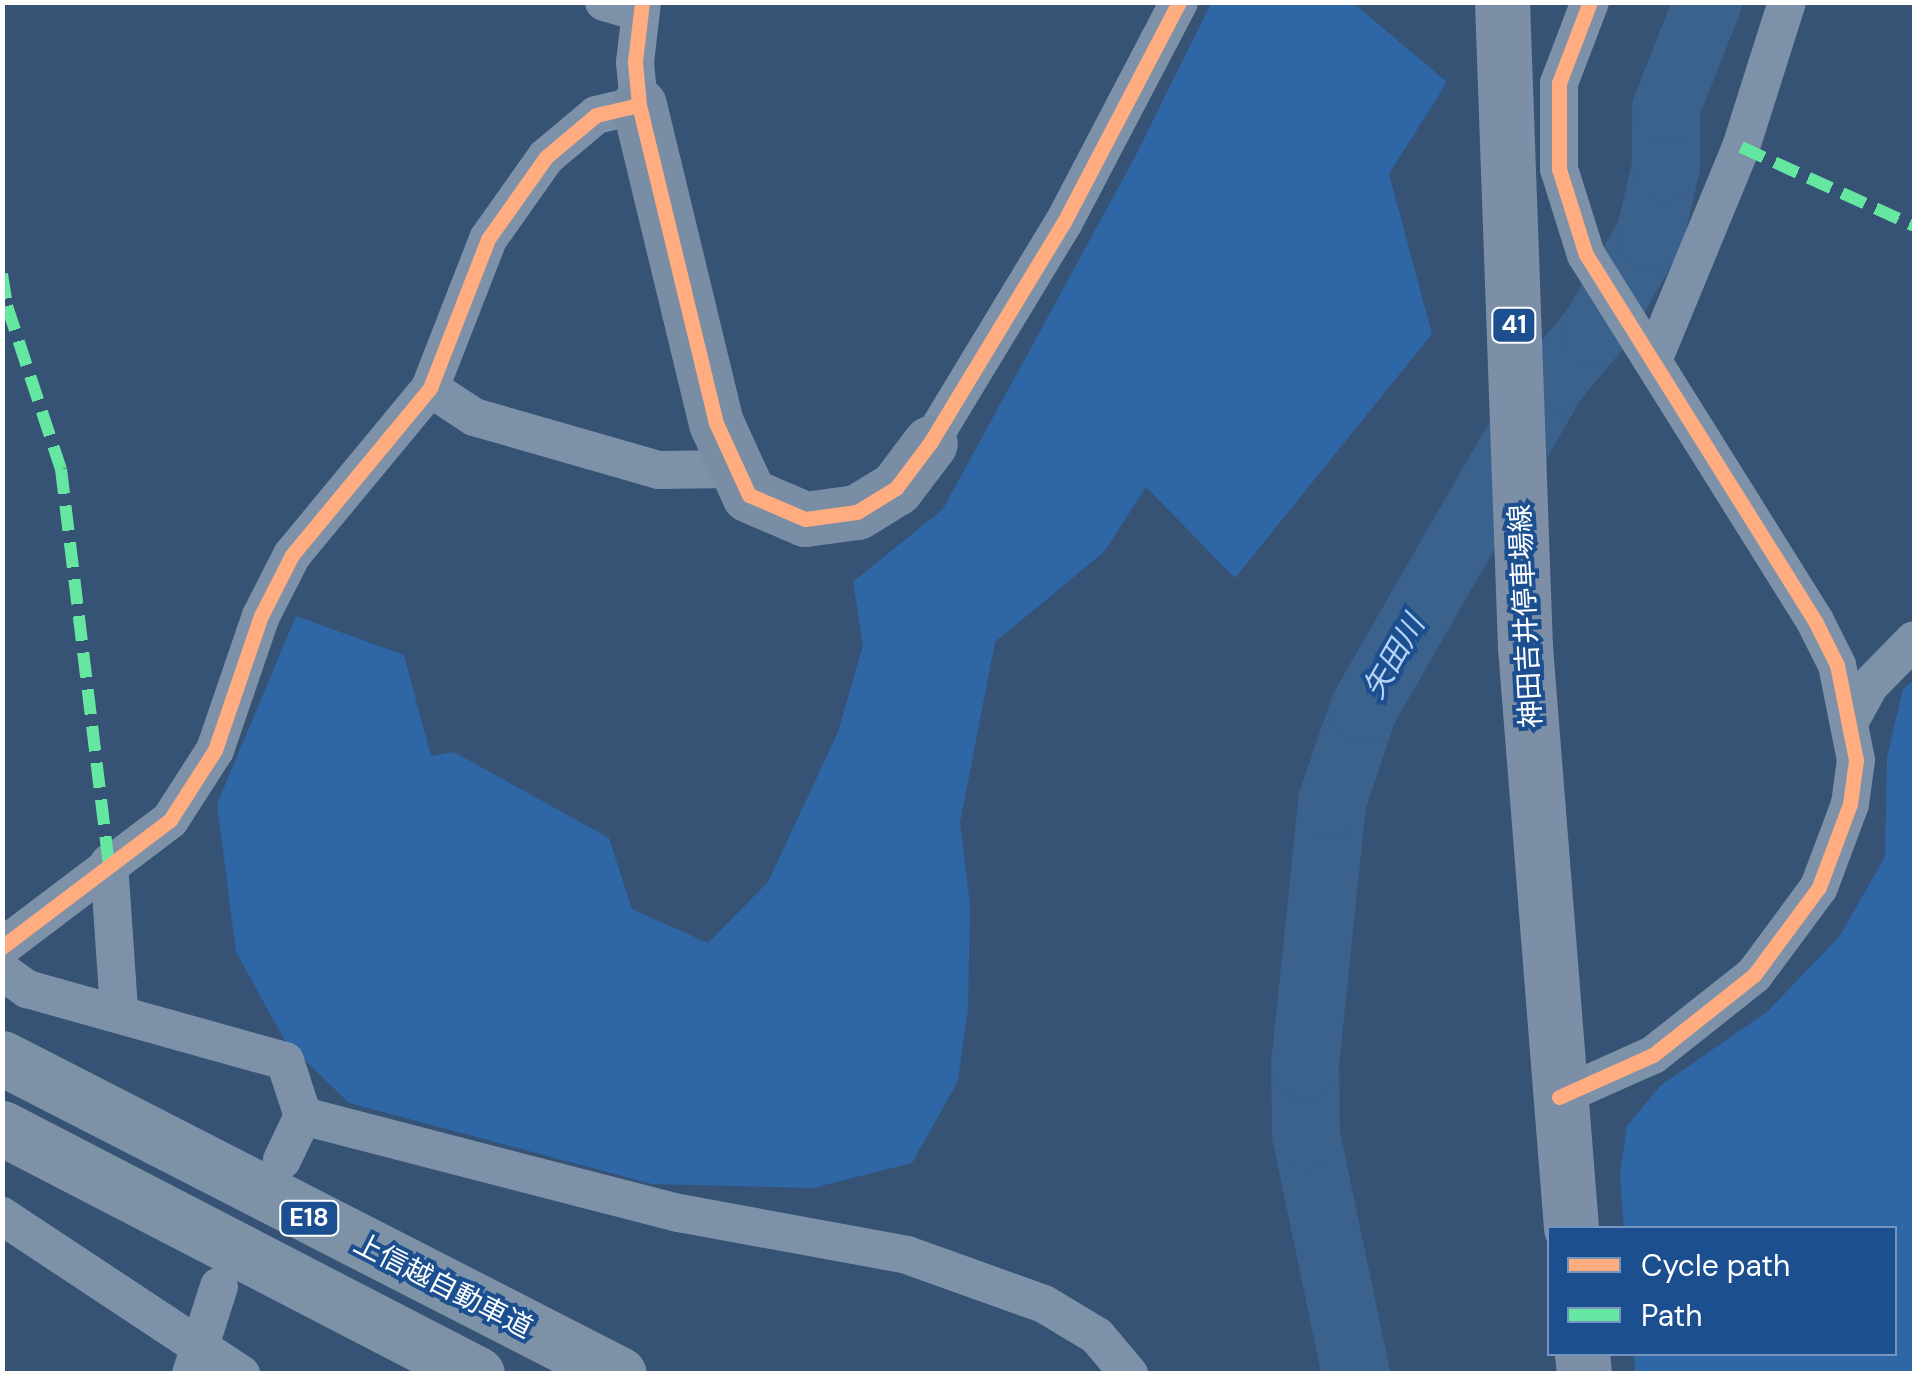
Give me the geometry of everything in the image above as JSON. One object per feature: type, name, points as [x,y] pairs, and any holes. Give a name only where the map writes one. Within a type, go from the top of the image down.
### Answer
[{"type":"highway","name":"上信越自動車道","points":[[2,1058],[619,1374]]},
{"type":"highway","name":"E18","points":[[2,1128],[477,1374]]},
{"type":"main road","name":"神田吉井停車場線","points":[[1502,2],[1525,647],[1571,1226]]},
{"type":"street","points":[[629,6],[638,105],[732,469],[748,494],[805,518],[857,512],[896,488],[930,443],[1064,222],[1179,2]]},
{"type":"street","points":[[1559,1097],[1653,1055],[1754,975],[1791,931],[1819,887],[1850,804],[1856,760],[1851,718],[1837,665],[1815,622],[1654,358],[1586,255],[1559,169],[1559,83],[1590,2]]},
{"type":"street","points":[[1654,358],[1741,147],[1787,2]]},
{"type":"street","points":[[2,947],[108,863],[170,820],[214,750],[261,616],[292,556],[430,388],[488,240],[546,157],[596,115],[638,105]]},
{"type":"street","points":[[430,388],[474,418],[659,470],[732,469]]},
{"type":"street","points":[[1851,718],[1869,686],[1914,640]]},
{"type":"street","points":[[108,863],[120,1011]]},
{"type":"street","points":[[2,970],[27,989],[120,1011],[285,1060],[304,1116],[282,1160]]},
{"type":"street","points":[[304,1116],[680,1213],[907,1256],[1044,1304],[1097,1336],[1130,1374]]},
{"type":"street","points":[[2,1216],[194,1359],[241,1374]]},
{"type":"street","points":[[194,1359],[219,1286]]},
{"type":"shaded area","points":[[1211,3],[1353,3],[1447,82],[1389,174],[1432,334],[1235,578],[1146,487],[1104,552],[995,642],[960,823],[970,904],[968,1009],[958,1081],[912,1163],[813,1188],[652,1184],[349,1103],[285,1041],[236,952],[217,804],[296,616],[404,655],[431,756],[454,752],[609,838],[632,909],[708,943],[768,882],[838,732],[863,645],[853,582],[943,509],[1135,157]]},
{"type":"shaded area","points":[[1914,680],[1914,1373],[1635,1373],[1634,1356],[1897,1356],[1897,1226],[1624,1226],[1620,1175],[1627,1126],[1660,1086],[1768,1011],[1839,937],[1885,857],[1887,757],[1903,689]]},
{"type":"waterway","name":"矢田川","points":[[1356,1374],[1306,1135],[1305,1065],[1332,802],[1364,708],[1552,381],[1594,331],[1650,235],[1666,167],[1666,108],[1708,2]]},
{"type":"marked path","points":[[1741,147],[1914,226]]},
{"type":"marked path","points":[[2,274],[7,306],[61,469],[109,863]]},
{"type":"cycle path","points":[[642,2],[635,62],[639,105],[716,423],[749,495],[805,519],[857,512],[896,488],[930,443],[1064,222],[1179,2]]},
{"type":"cycle path","points":[[1559,1097],[1653,1055],[1754,975],[1819,887],[1850,804],[1856,760],[1837,665],[1815,621],[1586,255],[1559,169],[1559,83],[1590,2]]},
{"type":"cycle path","points":[[2,947],[170,820],[215,750],[261,616],[292,555],[430,388],[488,239],[546,157],[596,115],[639,105]]}]
